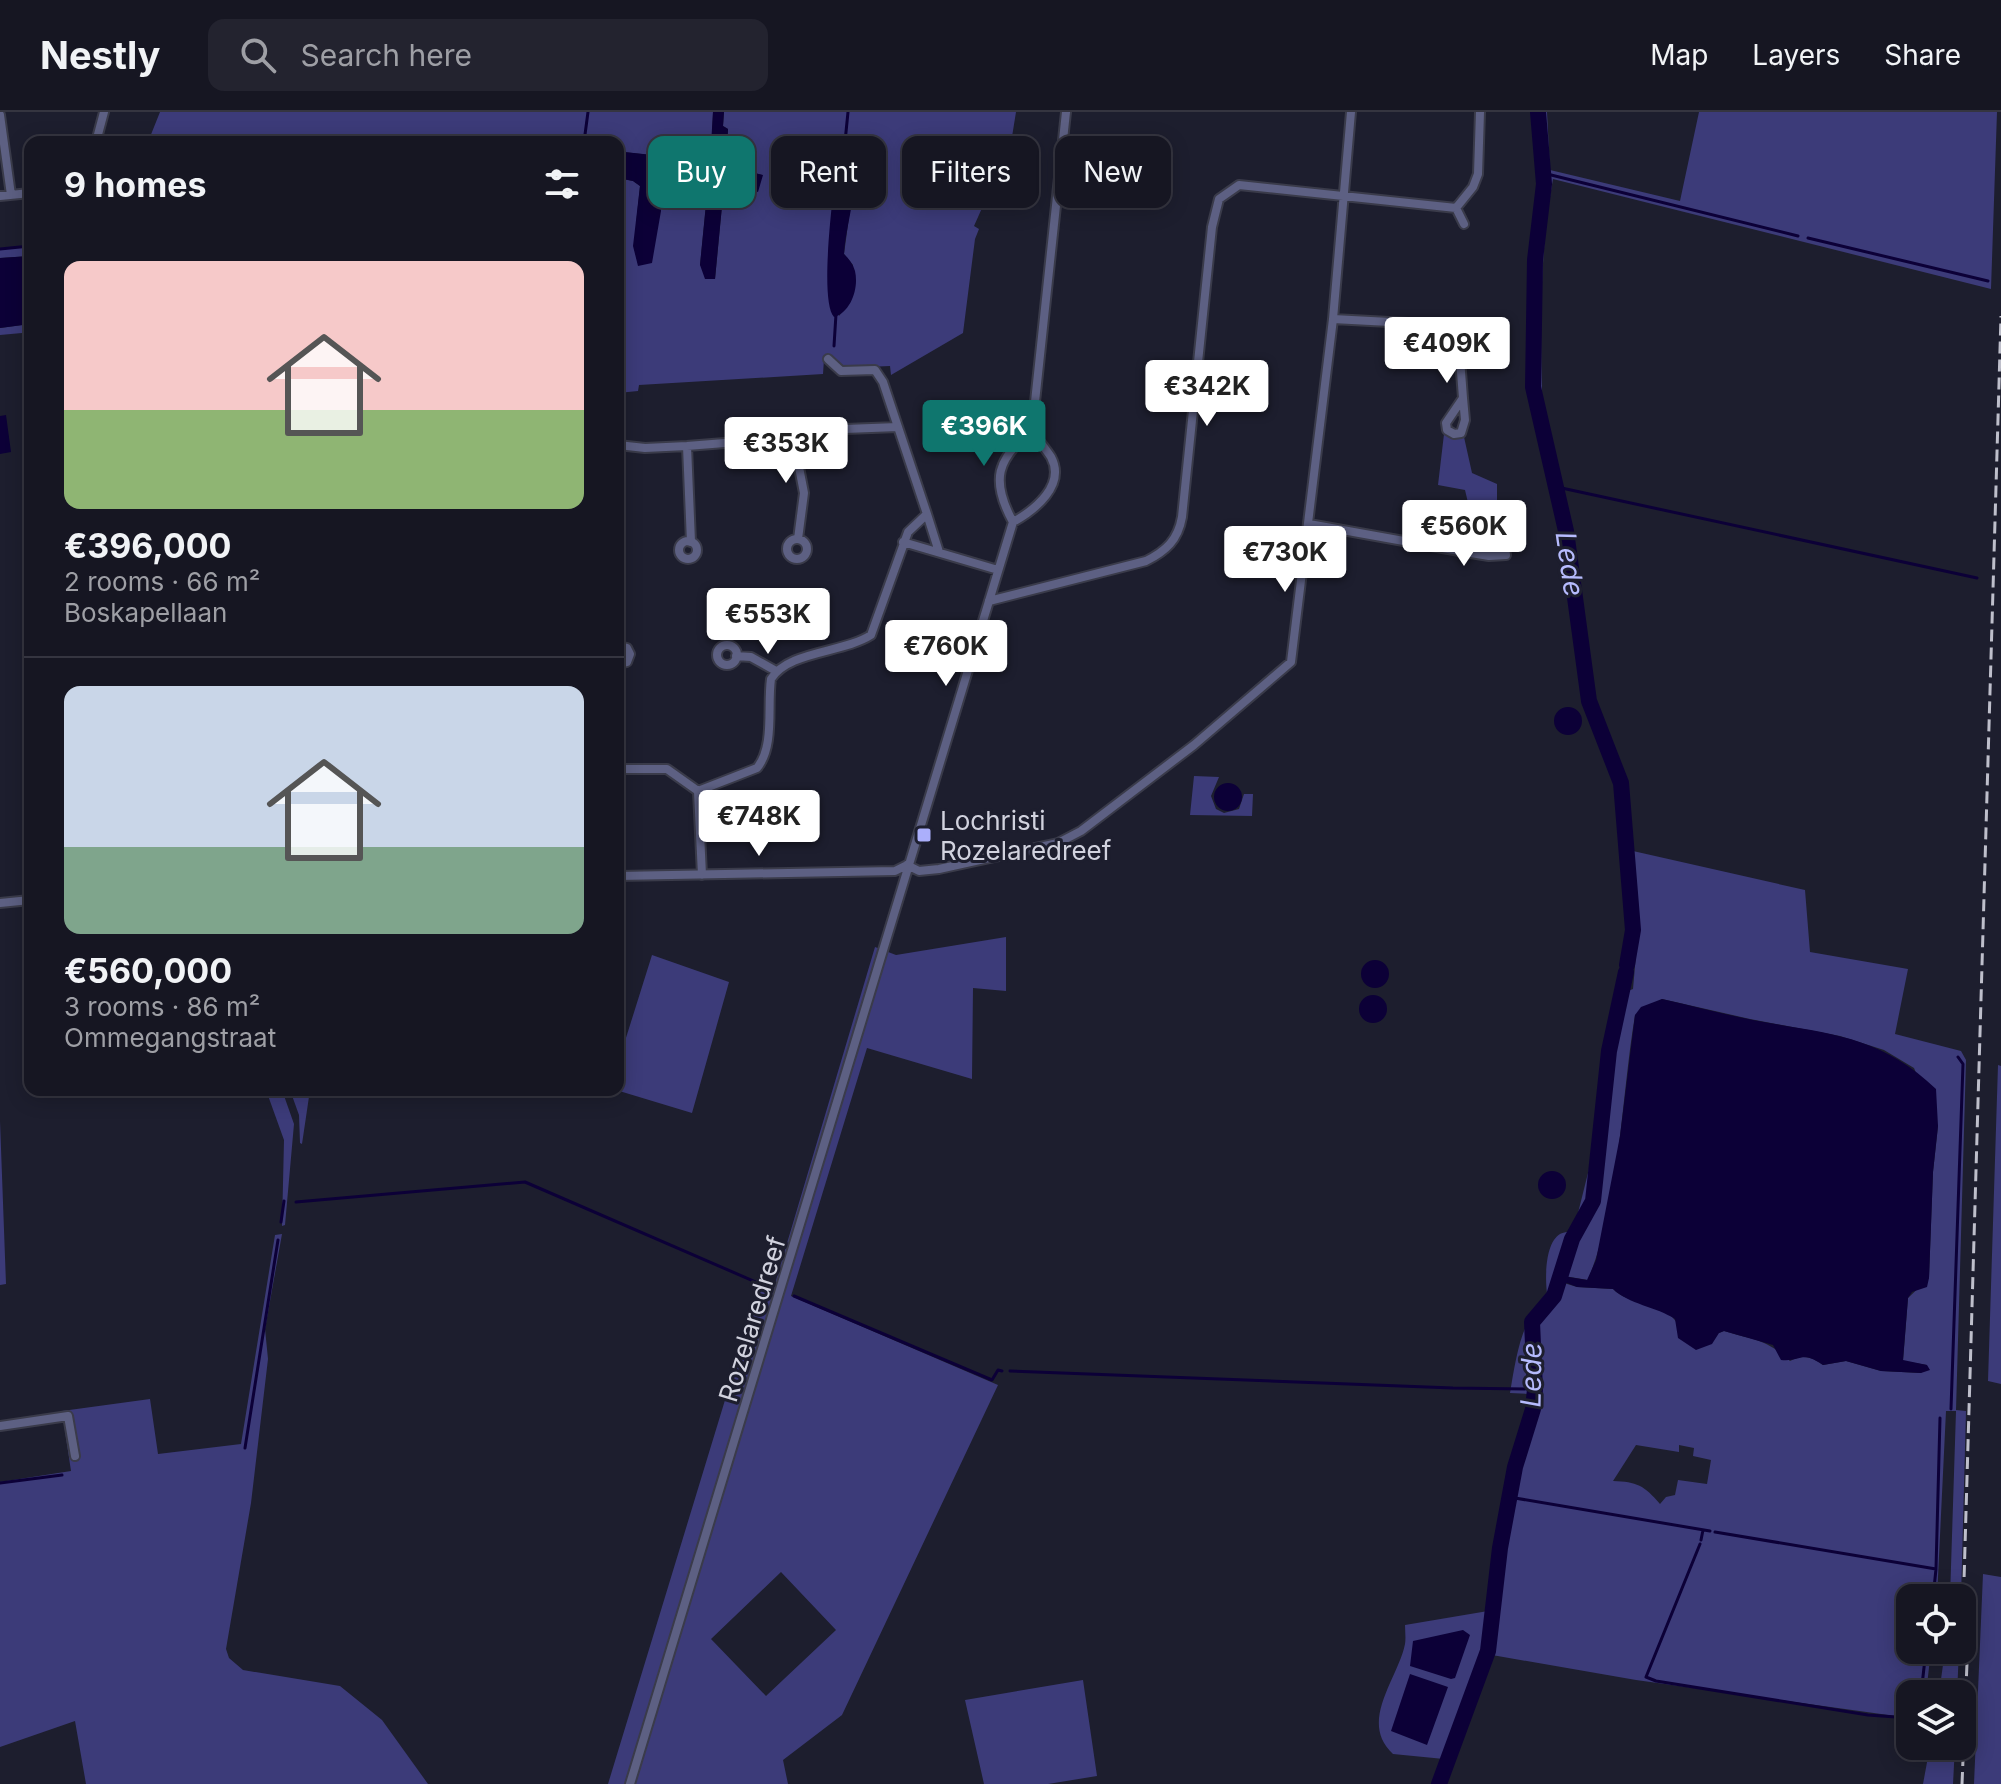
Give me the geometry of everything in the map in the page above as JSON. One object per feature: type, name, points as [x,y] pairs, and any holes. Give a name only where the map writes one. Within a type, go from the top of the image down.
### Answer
[{"type":"street","points":[[98,136],[104,112]]},
{"type":"street","points":[[1032,430],[1012,447],[1000,472],[1003,499],[1013,522],[1046,496],[1054,482],[1052,459],[1032,430],[1066,112]]},
{"type":"street","points":[[624,876],[895,871],[907,865],[919,871],[1058,843],[1081,831],[1194,745],[1291,662],[1333,319],[1351,112]]},
{"type":"street","points":[[1456,208],[1473,187],[1478,174],[1480,112]]},
{"type":"street","points":[[0,115],[11,195]]},
{"type":"street","points":[[989,601],[1146,561],[1169,546],[1177,536],[1182,517],[1210,241],[1219,199],[1239,185],[1456,208]]},
{"type":"street","points":[[0,196],[24,194]]},
{"type":"street","points":[[1456,208],[1464,224]]},
{"type":"street","points":[[1333,319],[1427,324],[1458,333],[1463,398]]},
{"type":"street","points":[[828,359],[841,371],[875,370],[883,382],[939,552]]},
{"type":"street","points":[[624,446],[687,446],[737,442],[765,432],[898,427]]},
{"type":"street","points":[[792,431],[804,493],[798,539]]},
{"type":"street","points":[[687,446],[691,542]]},
{"type":"street","points":[[698,791],[757,768],[763,761],[767,748],[771,679],[776,671],[788,663],[859,643],[871,635],[903,542],[908,532],[927,514]]},
{"type":"street","name":"Rozelaredreef","points":[[630,1784],[1013,522]]},
{"type":"street","points":[[1309,524],[1465,552],[1489,556],[1506,555],[1502,532],[1465,552]]},
{"type":"street","points":[[903,542],[998,570]]},
{"type":"street","points":[[624,647],[630,654],[624,663]]},
{"type":"street","points":[[736,656],[751,657],[776,671]]},
{"type":"street","points":[[624,769],[667,769],[698,791]]},
{"type":"street","points":[[698,791],[702,875]]},
{"type":"street","points":[[0,903],[24,901]]},
{"type":"street","points":[[0,1426],[68,1416],[75,1456]]},
{"type":"shaded area","points":[[160,112],[713,112],[712,136],[648,136],[648,155],[624,152],[624,136],[150,136]]},
{"type":"shaded area","points":[[713,112],[724,112],[723,126],[728,129],[728,136],[712,136]]},
{"type":"shaded area","points":[[724,112],[1016,112],[1012,136],[902,136],[902,208],[982,208],[974,226],[979,229],[975,239],[963,333],[891,375],[890,366],[843,368],[833,360],[824,359],[823,374],[639,385],[638,391],[624,392],[624,179],[640,186],[636,224],[661,211],[661,208],[706,208],[700,265],[715,279],[722,208],[755,208],[755,177],[762,175],[755,173],[755,136],[728,136],[728,129],[723,126]],"holes":[[[771,136],[886,136],[886,208],[850,208],[844,254],[853,265],[851,301],[839,316],[829,256],[833,208],[771,208]]]},
{"type":"shaded area","points":[[1541,112],[1547,112],[1550,170],[1680,201],[1699,112],[1997,112],[1991,289],[1553,179],[1542,285],[1542,392],[1536,391],[1535,317],[1546,178]]},
{"type":"shaded area","points":[[624,152],[648,155],[648,208],[661,208],[652,263],[638,266],[633,246],[640,186],[624,179]]},
{"type":"shaded area","points":[[755,173],[763,175],[758,192],[755,191]]},
{"type":"shaded area","points":[[706,208],[722,208],[715,279],[705,279],[700,265]]},
{"type":"shaded area","points":[[832,208],[851,208],[844,254],[854,268],[856,285],[849,305],[834,317],[827,287]]},
{"type":"shaded area","points":[[24,247],[24,256],[0,258],[0,249]]},
{"type":"shaded area","points":[[24,256],[24,325],[0,328],[0,258]]},
{"type":"shaded area","points":[[24,325],[24,339],[22,333],[0,335],[0,328]]},
{"type":"shaded area","points":[[6,415],[11,452],[0,454],[0,416]]},
{"type":"shaded area","points":[[1444,434],[1452,439],[1464,437],[1472,473],[1497,484],[1497,526],[1475,532],[1465,490],[1438,485]]},
{"type":"shaded area","points":[[1568,707],[1578,711],[1582,721],[1578,731],[1568,735],[1558,731],[1554,721],[1558,711]]},
{"type":"shaded area","points":[[1194,776],[1219,777],[1211,796],[1216,809],[1224,813],[1239,809],[1244,794],[1253,794],[1252,816],[1190,815]]},
{"type":"shaded area","points":[[1228,783],[1238,787],[1242,797],[1238,807],[1228,811],[1218,807],[1214,797],[1218,787]]},
{"type":"shaded area","points":[[1633,851],[1805,890],[1810,952],[1908,969],[1895,1034],[1961,1051],[1966,1060],[1956,1410],[1966,1411],[1961,1584],[1950,1584],[1956,1411],[1946,1411],[1938,1584],[1896,1584],[1896,1664],[1929,1664],[1928,1680],[1896,1680],[1896,1716],[1636,1680],[1492,1655],[1508,1531],[1529,1427],[1522,1422],[1530,1394],[1510,1393],[1515,1366],[1525,1327],[1547,1293],[1546,1270],[1551,1245],[1560,1234],[1573,1230],[1575,1225],[1589,1169],[1602,1057],[1617,995],[1633,989],[1639,921]],"holes":[[[1662,999],[1840,1036],[1884,1050],[1914,1068],[1938,1126],[1929,1278],[1908,1298],[1903,1361],[1927,1365],[1921,1373],[1881,1371],[1846,1361],[1823,1365],[1807,1357],[1790,1361],[1774,1348],[1752,1339],[1724,1331],[1719,1333],[1678,1325],[1665,1312],[1628,1299],[1613,1289],[1564,1283],[1564,1276],[1588,1280],[1599,1249],[1613,1184],[1635,1015]],[[1636,1445],[1679,1452],[1679,1445],[1694,1448],[1693,1456],[1711,1460],[1707,1484],[1678,1480],[1675,1495],[1666,1497],[1660,1504],[1640,1486],[1613,1481]]]},
{"type":"shaded area","points":[[1006,937],[1006,991],[973,988],[972,1079],[867,1048],[791,1296],[998,1385],[842,1715],[783,1760],[788,1784],[608,1784],[761,1282],[774,1287],[875,947],[896,955]],"holes":[[[781,1572],[836,1630],[766,1696],[711,1639]]]},
{"type":"shaded area","points":[[652,955],[729,982],[692,1113],[624,1092],[625,1041]]},
{"type":"shaded area","points":[[1375,960],[1385,964],[1389,974],[1385,984],[1375,988],[1365,984],[1361,974],[1365,964]]},
{"type":"shaded area","points":[[1373,995],[1383,999],[1387,1009],[1383,1019],[1373,1023],[1363,1019],[1359,1009],[1363,999]]},
{"type":"shaded area","points":[[1662,999],[1851,1039],[1894,1057],[1936,1089],[1938,1126],[1929,1278],[1927,1287],[1912,1292],[1908,1298],[1903,1360],[1927,1365],[1930,1370],[1921,1373],[1881,1371],[1846,1361],[1823,1365],[1805,1357],[1781,1360],[1773,1345],[1724,1331],[1712,1344],[1696,1350],[1678,1338],[1675,1319],[1668,1315],[1626,1298],[1613,1289],[1577,1287],[1564,1282],[1563,1276],[1587,1280],[1596,1260],[1620,1136],[1635,1015],[1641,1007]]},
{"type":"shaded area","points":[[1998,1065],[2001,1066],[2001,1384],[1988,1381]]},
{"type":"shaded area","points":[[268,1096],[284,1096],[294,1124],[285,1225],[282,1226],[284,1140]]},
{"type":"shaded area","points":[[292,1096],[309,1096],[302,1144],[300,1143],[299,1115]]},
{"type":"shaded area","points":[[0,1121],[6,1284],[0,1285]]},
{"type":"shaded area","points":[[1552,1171],[1562,1175],[1566,1185],[1562,1195],[1552,1199],[1542,1195],[1538,1185],[1542,1175]]},
{"type":"shaded area","points":[[282,1234],[265,1329],[268,1359],[251,1503],[226,1649],[229,1658],[243,1670],[340,1686],[382,1720],[428,1784],[86,1784],[75,1721],[0,1747],[0,1482],[71,1471],[62,1411],[150,1399],[158,1454],[241,1444],[275,1235]]},
{"type":"shaded area","points":[[1983,1574],[2001,1577],[2001,1784],[1974,1784]]},
{"type":"shaded area","points":[[1488,1611],[1471,1686],[1444,1759],[1393,1754],[1383,1742],[1379,1728],[1380,1714],[1405,1644],[1405,1625]]},
{"type":"shaded area","points":[[1463,1630],[1470,1635],[1455,1678],[1410,1666],[1413,1641]]},
{"type":"shaded area","points":[[1943,1664],[1958,1664],[1958,1680],[1941,1680]]},
{"type":"shaded area","points":[[1410,1674],[1448,1687],[1427,1745],[1391,1731]]},
{"type":"shaded area","points":[[1083,1680],[1097,1776],[1048,1784],[984,1784],[965,1700]]},
{"type":"shaded area","points":[[1927,1760],[1954,1760],[1953,1784],[1923,1784]]},
{"type":"waterway","points":[[585,136],[588,112]]},
{"type":"waterway","points":[[846,136],[848,112]]},
{"type":"waterway","name":"Lede","points":[[1538,112],[1544,184],[1535,260],[1533,387],[1566,531],[1589,701],[1621,783],[1633,930],[1627,965]]},
{"type":"waterway","points":[[1543,173],[1798,236]]},
{"type":"waterway","points":[[1808,238],[1988,281]]},
{"type":"waterway","points":[[0,249],[24,247]]},
{"type":"waterway","points":[[834,346],[836,314]]},
{"type":"waterway","points":[[1557,487],[1977,578]]},
{"type":"waterway","name":"Lede","points":[[1439,1784],[1488,1651],[1500,1548],[1515,1467],[1533,1409],[1532,1322],[1554,1296],[1572,1239],[1593,1201],[1609,1051],[1626,972]]},
{"type":"waterway","points":[[1951,1409],[1963,1064],[1958,1057]]},
{"type":"waterway","points":[[296,1202],[525,1182],[765,1286]]},
{"type":"waterway","points":[[281,1222],[284,1201]]},
{"type":"waterway","points":[[245,1448],[278,1240]]},
{"type":"waterway","points":[[794,1296],[992,1380],[998,1370],[1002,1371]]},
{"type":"waterway","points":[[1010,1371],[1535,1389]]},
{"type":"waterway","points":[[1715,1532],[1936,1569],[1940,1418]]},
{"type":"waterway","points":[[0,1483],[62,1475]]},
{"type":"waterway","points":[[1509,1497],[1710,1531]]},
{"type":"waterway","points":[[1701,1540],[1703,1530]]},
{"type":"waterway","points":[[1700,1544],[1646,1677],[1868,1715],[1896,1717]]},
{"type":"waterway","points":[[1934,1584],[1936,1569]]},
{"type":"waterway","points":[[1923,1680],[1924,1664]]},
{"type":"railway","points":[[1964,1584],[2001,316]]},
{"type":"railway","points":[[1962,1784],[1967,1664]]},
{"type":"place","name":"Lochristi Rozelaredreef","points":[[924,835]]}]
